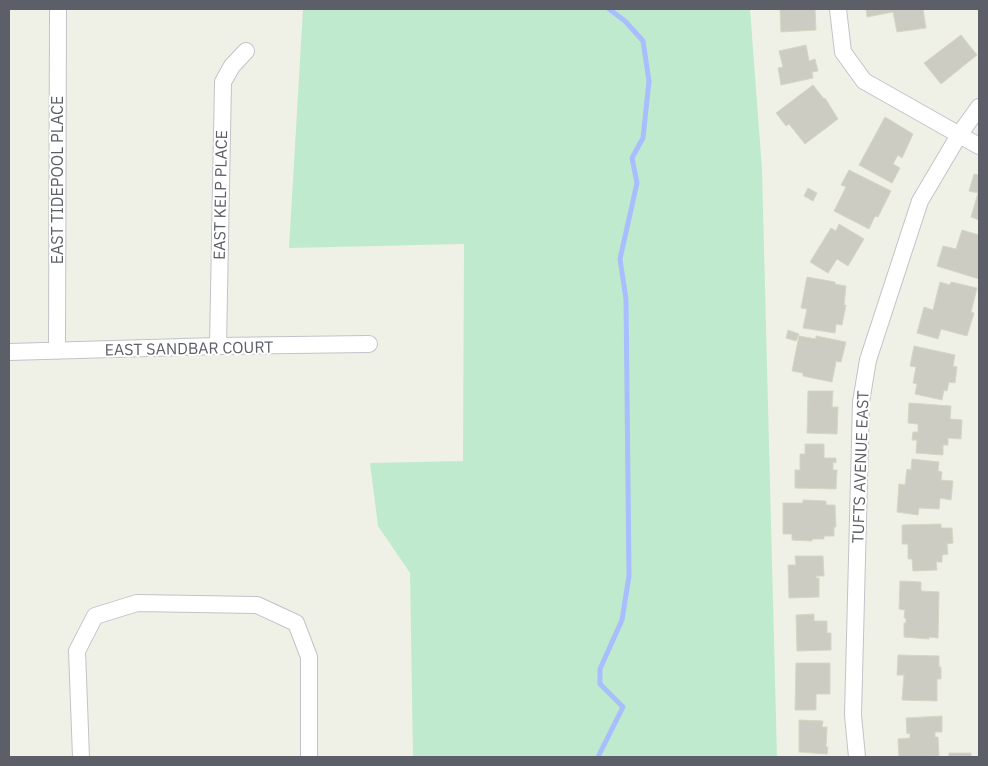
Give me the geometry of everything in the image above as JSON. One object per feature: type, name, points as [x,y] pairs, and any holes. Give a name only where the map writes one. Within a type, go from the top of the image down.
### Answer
[{"type":"street","name":"EAST TIDEPOOL PLACE","points":[[58,9],[58,351]]},
{"type":"street","points":[[838,9],[843,52],[864,81],[979,146]]},
{"type":"street","name":"EAST KELP PLACE","points":[[218,346],[223,82],[232,66],[246,51]]},
{"type":"street","name":"TUFTS AVENUE EAST","points":[[857,757],[853,715],[861,402],[868,360],[920,201],[959,135],[979,107]]},
{"type":"street","name":"EAST SANDBAR COURT","points":[[9,352],[369,344]]},
{"type":"street","points":[[81,757],[77,651],[95,616],[137,602],[257,605],[296,623],[310,657],[309,757]]},
{"type":"green space","points":[[303,9],[750,9],[762,169],[777,757],[413,757],[410,573],[378,526],[370,463],[463,461],[464,244],[289,248]]},
{"type":"building","points":[[780,9],[815,9],[816,30],[781,32]]},
{"type":"building","points":[[866,9],[923,9],[926,28],[897,32],[893,12],[867,17]]},
{"type":"building","points":[[961,35],[977,55],[941,84],[924,63]]},
{"type":"building","points":[[806,45],[809,61],[815,59],[818,71],[812,72],[813,78],[781,85],[778,68],[783,67],[779,51]]},
{"type":"building","points":[[813,85],[825,98],[838,119],[805,144],[789,124],[786,126],[776,113]]},
{"type":"building","points":[[885,117],[913,134],[902,158],[898,155],[893,164],[900,168],[892,183],[859,165]]},
{"type":"building","points":[[849,170],[891,191],[878,217],[875,216],[869,229],[834,211],[846,187],[841,185]]},
{"type":"building","points":[[974,174],[979,175],[979,220],[971,217],[978,193],[969,191]]},
{"type":"building","points":[[808,188],[817,193],[813,201],[804,196]]},
{"type":"building","points":[[839,224],[864,239],[848,266],[837,259],[828,273],[810,262],[831,228],[836,231]]},
{"type":"building","points":[[962,230],[979,235],[979,279],[937,266],[943,246],[956,249]]},
{"type":"building","points":[[807,277],[846,286],[844,305],[846,305],[842,325],[836,324],[835,333],[803,328],[807,309],[801,308]]},
{"type":"building","points":[[940,282],[950,285],[951,282],[977,288],[971,312],[974,313],[967,336],[941,329],[938,339],[917,333],[924,307],[933,310]]},
{"type":"building","points":[[788,330],[799,334],[796,341],[786,338]]},
{"type":"building","points":[[799,336],[816,339],[816,336],[846,342],[841,362],[835,361],[832,382],[803,376],[803,373],[792,371]]},
{"type":"building","points":[[914,346],[955,355],[953,366],[957,367],[955,383],[949,382],[947,391],[944,390],[942,400],[915,394],[917,384],[913,383],[916,367],[910,366]]},
{"type":"building","points":[[808,391],[833,391],[832,407],[838,407],[837,434],[807,433]]},
{"type":"building","points":[[909,403],[951,406],[950,419],[962,420],[961,439],[948,438],[948,445],[943,445],[943,455],[916,453],[917,440],[912,440],[913,432],[918,432],[918,424],[908,423]]},
{"type":"building","points":[[805,444],[824,444],[824,458],[836,458],[836,463],[833,462],[833,470],[837,470],[836,489],[795,488],[795,470],[800,470],[800,454],[805,454]]},
{"type":"building","points":[[912,459],[939,462],[938,471],[942,472],[941,480],[953,481],[951,500],[940,498],[939,509],[919,508],[918,515],[897,512],[899,484],[905,485],[907,469],[911,470]]},
{"type":"building","points":[[803,500],[826,501],[826,505],[835,505],[836,527],[834,527],[834,536],[824,536],[824,539],[812,539],[812,541],[792,540],[792,534],[783,534],[783,503],[803,503]]},
{"type":"building","points":[[941,524],[941,528],[952,528],[953,543],[947,544],[948,554],[942,555],[942,562],[936,562],[937,570],[913,571],[912,559],[908,559],[908,544],[902,544],[902,525]]},
{"type":"building","points":[[795,556],[823,556],[824,576],[816,576],[816,578],[819,578],[819,597],[789,598],[788,565],[796,565]]},
{"type":"building","points":[[900,581],[921,582],[921,591],[939,592],[938,638],[904,637],[906,618],[904,618],[905,610],[899,609]]},
{"type":"building","points":[[814,614],[814,621],[827,621],[827,633],[831,633],[831,650],[797,651],[796,615]]},
{"type":"building","points":[[898,655],[939,656],[941,679],[937,679],[937,701],[902,700],[904,675],[897,675]]},
{"type":"building","points":[[796,663],[830,663],[830,694],[816,694],[816,710],[795,710]]},
{"type":"building","points":[[942,716],[942,732],[935,732],[935,737],[938,737],[939,756],[899,757],[898,739],[910,738],[910,733],[907,734],[906,718]]},
{"type":"building","points":[[799,720],[823,721],[822,727],[827,727],[827,754],[799,752]]},
{"type":"building","points":[[949,753],[971,753],[971,757],[949,757]]},
{"type":"waterway","points":[[598,757],[623,707],[600,684],[600,669],[622,620],[629,576],[626,299],[620,259],[637,183],[632,158],[643,138],[649,81],[643,41],[625,21],[609,9]]}]
